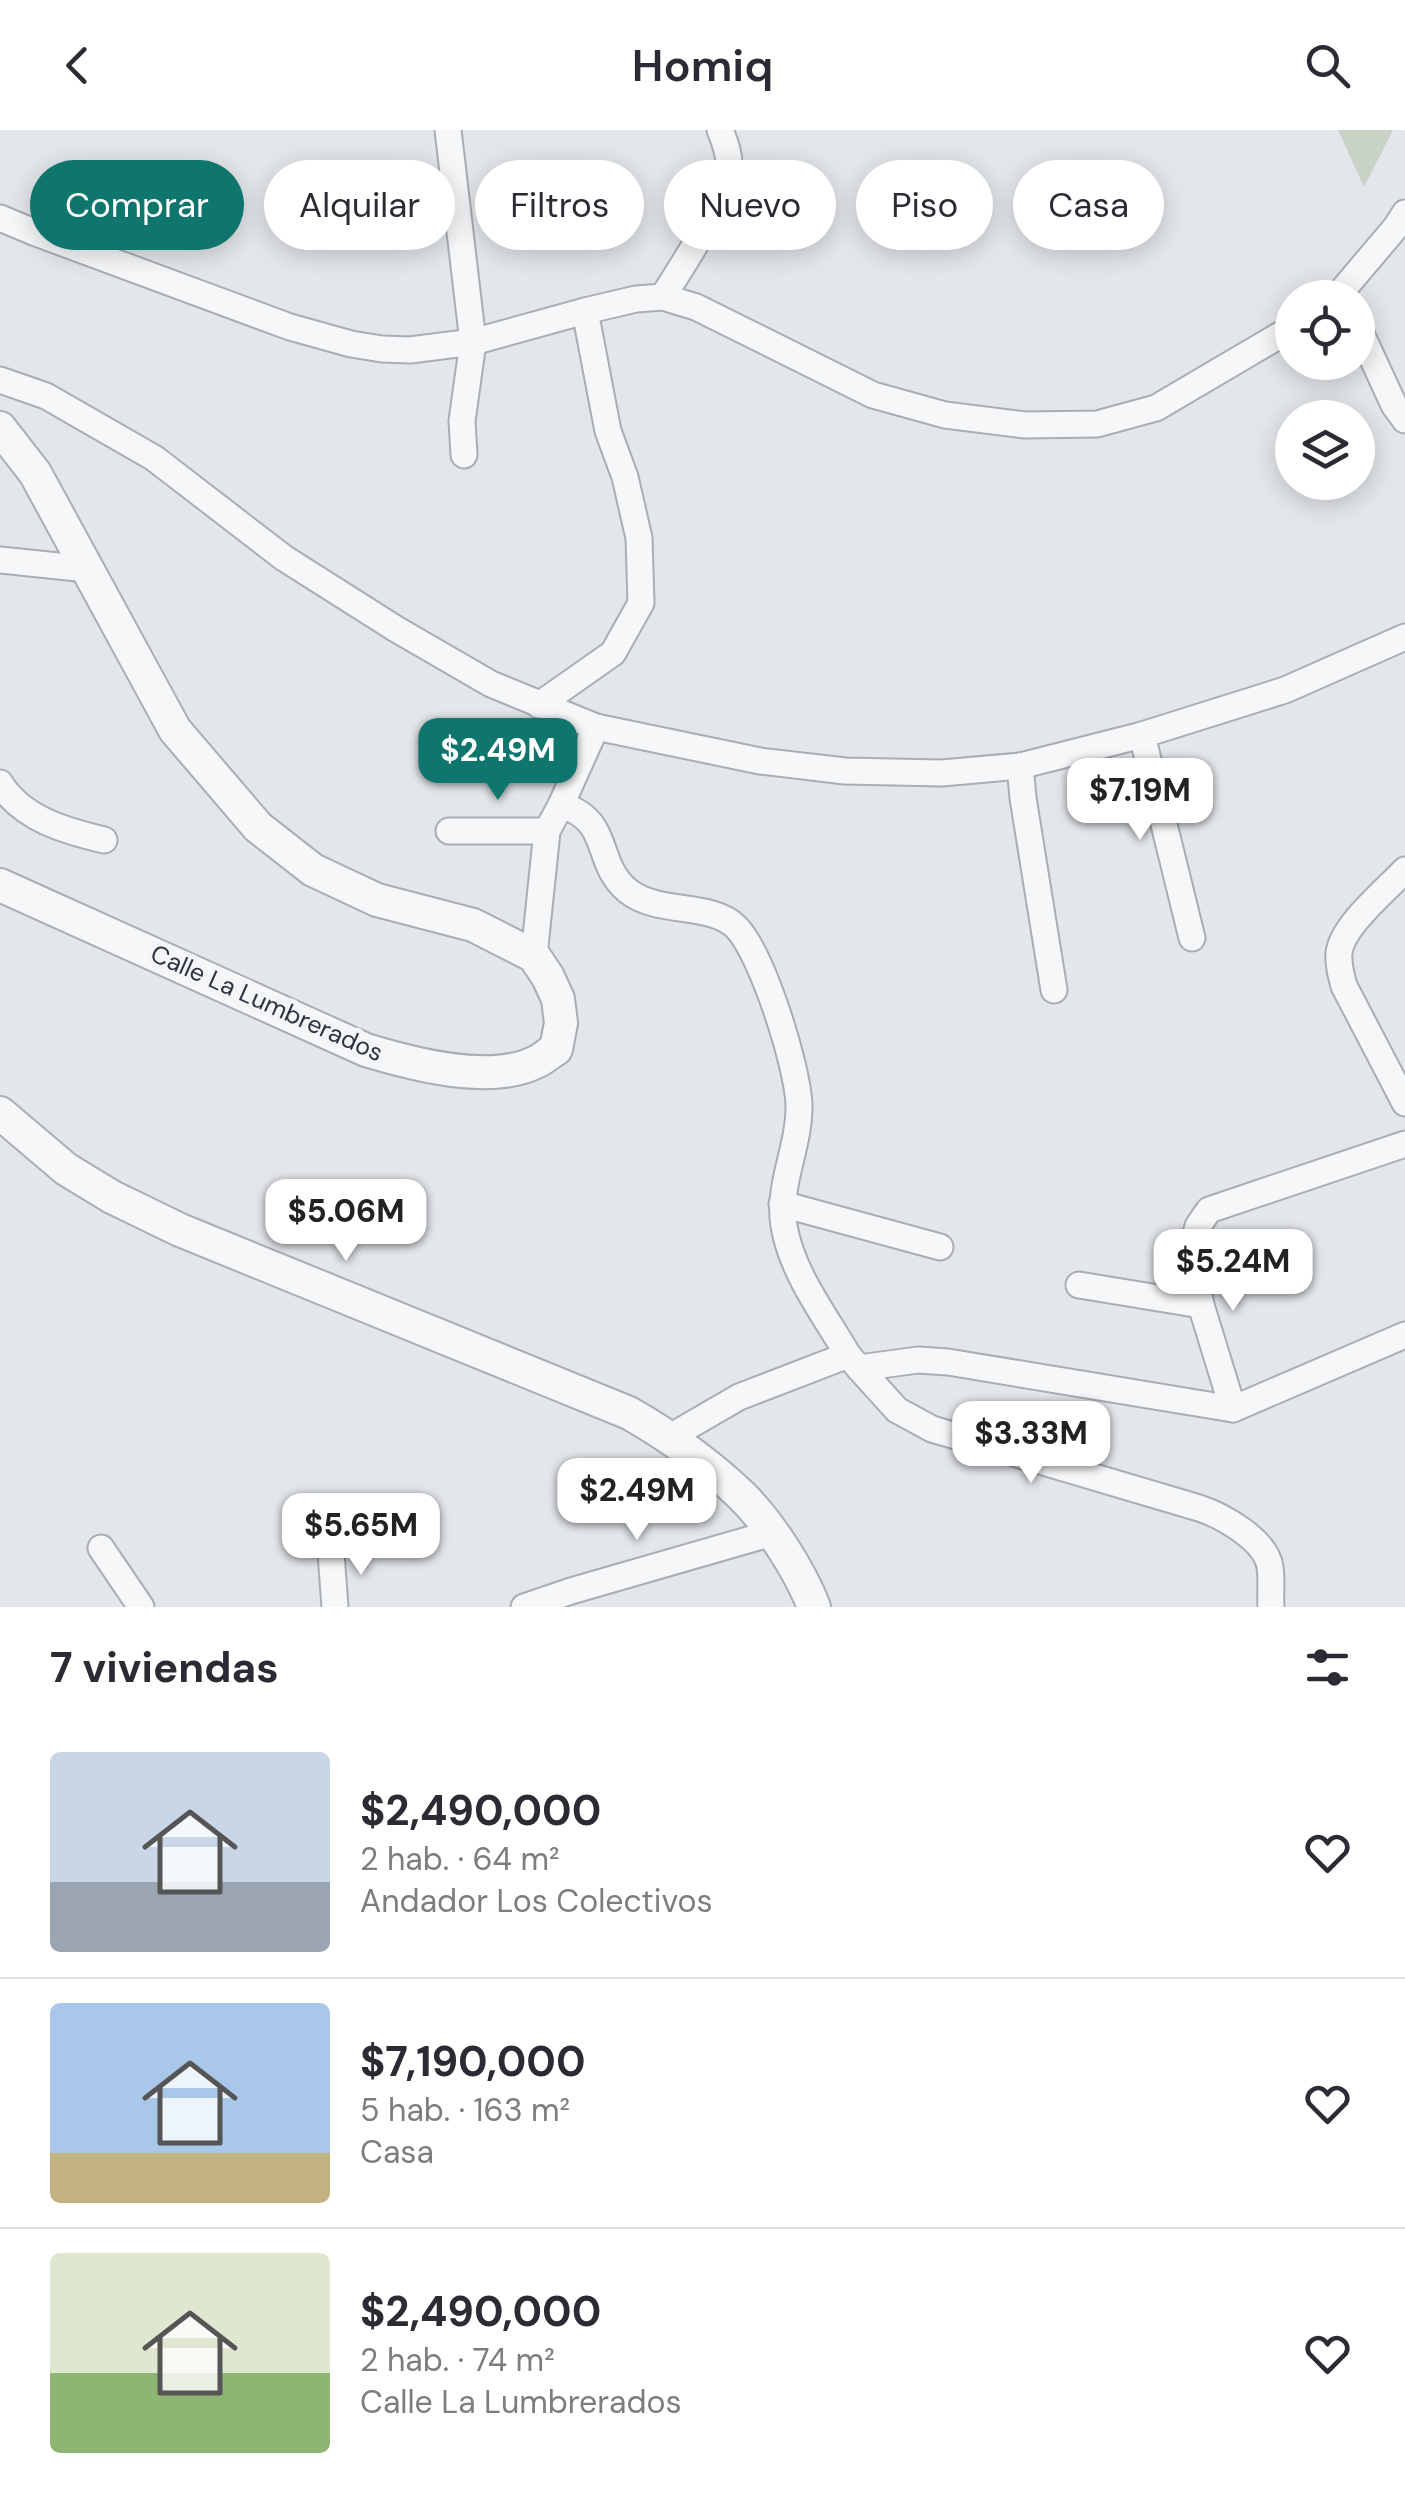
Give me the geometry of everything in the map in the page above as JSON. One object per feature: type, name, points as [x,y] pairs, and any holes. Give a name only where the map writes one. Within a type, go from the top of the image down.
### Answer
[{"type":"street","points":[[448,130],[473,342],[462,421],[464,455]]},
{"type":"street","points":[[663,297],[721,198],[729,163],[720,130]]},
{"type":"street","points":[[1353,280],[1405,213]]},
{"type":"street","points":[[0,218],[290,327],[351,344],[410,350],[473,342],[585,311],[663,297],[696,307],[873,395],[945,415],[1025,425],[1097,424],[1156,408],[1275,338]]},
{"type":"street","points":[[539,705],[613,653],[641,602],[639,538],[608,431],[585,311]]},
{"type":"street","points":[[1375,364],[1405,420]]},
{"type":"street","points":[[0,380],[46,396],[154,458],[284,558],[475,675],[596,726],[760,761],[845,771],[942,774],[1020,766],[1285,690],[1405,637]]},
{"type":"street","points":[[0,428],[35,472],[175,730],[258,827],[313,870],[377,900],[473,925],[534,956],[546,831],[596,726]]},
{"type":"street","points":[[0,560],[87,569]]},
{"type":"street","points":[[1142,734],[1192,938]]},
{"type":"street","points":[[1020,766],[1054,990]]},
{"type":"street","points":[[0,784],[26,810],[65,831],[104,840]]},
{"type":"street","points":[[561,804],[590,820],[614,876],[626,890],[656,904],[728,920],[742,934],[769,989],[794,1068],[799,1105],[782,1204],[784,1228],[800,1276],[854,1362],[897,1410],[932,1429],[1199,1508],[1238,1526],[1270,1562],[1270,1607]]},
{"type":"street","points":[[449,831],[546,831]]},
{"type":"street","points":[[1405,870],[1350,927],[1339,949],[1339,965],[1344,986],[1405,1103]]},
{"type":"street","name":"Calle La Lumbrerados","points":[[0,885],[366,1050],[468,1073],[514,1069],[534,1063],[556,1049],[561,1023],[558,1000],[534,956]]},
{"type":"street","points":[[0,1114],[66,1169],[180,1230],[629,1413],[670,1437],[742,1497],[772,1533],[814,1607]]},
{"type":"street","points":[[1233,1409],[1201,1305],[1192,1252],[1198,1226],[1209,1210],[1405,1144]]},
{"type":"street","points":[[782,1204],[940,1247]]},
{"type":"street","points":[[1079,1285],[1201,1305]]},
{"type":"street","points":[[670,1437],[739,1397],[854,1362],[948,1362],[1233,1409],[1405,1335]]},
{"type":"street","points":[[524,1607],[772,1533]]},
{"type":"street","points":[[100,1548],[141,1607]]},
{"type":"street","points":[[331,1553],[335,1607]]},
{"type":"shaded area","points":[[1338,130],[1393,130],[1364,187]]}]
